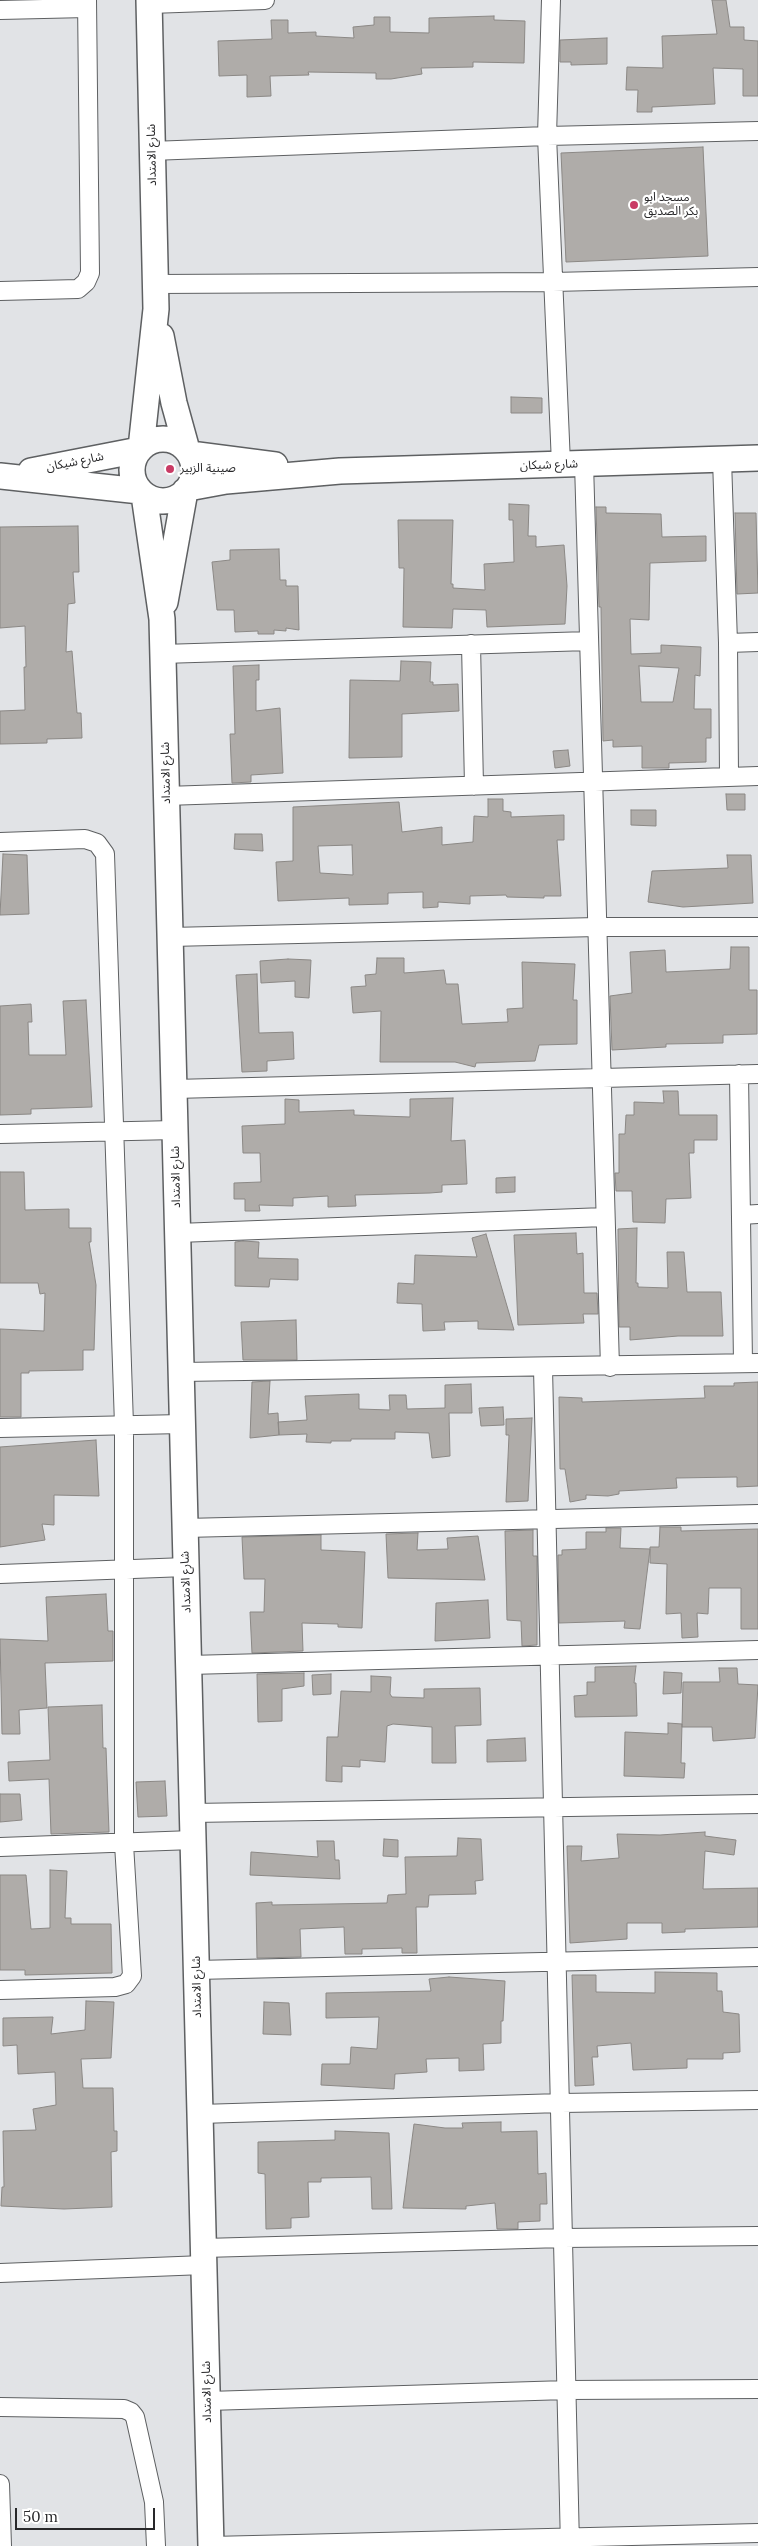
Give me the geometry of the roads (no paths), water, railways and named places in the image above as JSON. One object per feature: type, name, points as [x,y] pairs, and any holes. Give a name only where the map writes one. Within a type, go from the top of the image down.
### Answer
[{"type":"street","points":[[150,2],[264,0]]},
{"type":"street","points":[[551,0],[547,136],[553,282],[588,641],[610,1367]]},
{"type":"street","name":"شارع الامتداد","points":[[140,449],[156,309],[151,151],[150,2]]},
{"type":"street","points":[[0,10],[87,4],[90,273],[86,282],[78,289],[0,291]]},
{"type":"street","points":[[151,151],[547,136],[758,131]]},
{"type":"street","points":[[156,284],[553,282],[758,277]]},
{"type":"street","name":"شارع الامتداد","points":[[156,309],[174,403],[188,452]]},
{"type":"street","points":[[156,439],[165,439],[181,444],[188,452],[194,468],[187,490],[170,500],[152,499],[142,493],[132,475],[132,466],[140,449],[156,439]]},
{"type":"street","name":"شارع شيكان","points":[[6,475],[140,449]]},
{"type":"street","name":"شارع شيكان","points":[[188,452],[250,463],[340,471]]},
{"type":"street","name":"شارع شيكان","points":[[187,490],[226,482],[340,471],[758,458]]},
{"type":"street","points":[[722,459],[728,643],[729,776]]},
{"type":"street","name":"شارع شيكان","points":[[6,475],[142,493]]},
{"type":"street","name":"شارع الامتداد","points":[[162,619],[187,490]]},
{"type":"street","name":"شارع الامتداد","points":[[142,493],[162,619],[211,2546]]},
{"type":"street","points":[[162,654],[588,641]]},
{"type":"street","points":[[728,643],[758,642]]},
{"type":"street","points":[[471,644],[474,786]]},
{"type":"street","points":[[166,796],[758,776]]},
{"type":"street","points":[[0,842],[85,839],[97,843],[105,854],[112,1132],[124,1425],[124,1844],[132,1976],[126,1984],[115,1987],[0,1990]]},
{"type":"street","points":[[170,937],[597,927],[758,927]]},
{"type":"street","points":[[181,1372],[610,1367],[750,1363],[749,1214],[739,1074]]},
{"type":"street","points":[[174,1088],[601,1076],[758,1074]]},
{"type":"street","points":[[0,1134],[175,1130]]},
{"type":"street","points":[[178,1234],[605,1217]]},
{"type":"street","points":[[543,1368],[548,1519],[570,2541]]},
{"type":"street","points":[[0,1428],[182,1424]]},
{"type":"street","points":[[185,1528],[758,1514]]},
{"type":"street","points":[[0,1574],[186,1567]]},
{"type":"street","points":[[189,1665],[758,1650]]},
{"type":"street","points":[[192,1814],[758,1804]]},
{"type":"street","points":[[0,1847],[193,1840]]},
{"type":"street","points":[[196,1970],[758,1957]]},
{"type":"street","points":[[200,2114],[560,2103],[758,2100]]},
{"type":"street","points":[[0,2273],[204,2256],[563,2238],[758,2236]]},
{"type":"street","points":[[208,2401],[566,2390],[758,2389]]},
{"type":"street","points":[[0,2407],[124,2409],[131,2412],[134,2417],[154,2502],[156,2546]]},
{"type":"street","points":[[0,2484],[2,2546]]},
{"type":"street","points":[[211,2546],[570,2541],[758,2533]]},
{"type":"place","name":"مسجد ابو بكر الصديق","points":[[634,205]]},
{"type":"place","name":"صينية الزبير","points":[[170,469]]}]
